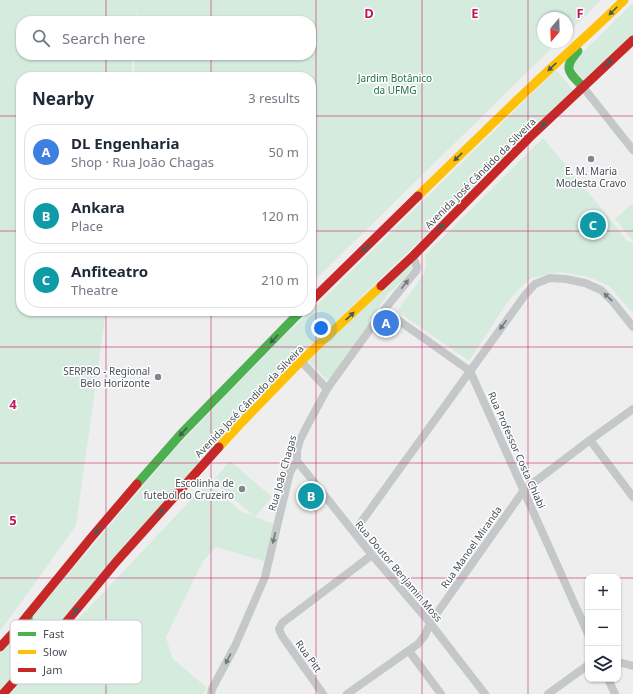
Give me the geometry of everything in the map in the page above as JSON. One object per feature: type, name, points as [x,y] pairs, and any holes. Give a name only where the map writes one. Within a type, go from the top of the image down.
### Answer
[{"type":"main road","points":[[316,296],[498,118],[624,0]]},
{"type":"main road","points":[[584,87],[570,72],[568,69],[568,64],[572,57],[596,35],[602,22]]},
{"type":"main road","name":"Avenida José Cândido da Silveira","points":[[68,620],[121,556],[243,421],[301,361],[413,256],[529,138],[633,40]]},
{"type":"main road","points":[[24,620],[90,539],[181,434],[296,316]]},
{"type":"main road","points":[[28,616],[28,620]]},
{"type":"main road","points":[[0,647],[10,636]]},
{"type":"main road","name":"Avenida José Cândido da Silveira","points":[[3,694],[12,684]]},
{"type":"street","points":[[584,87],[633,150]]},
{"type":"street","name":"Rua João Chagas","points":[[212,694],[212,689],[235,646],[265,577],[290,472],[297,460],[297,451],[300,440],[327,389],[384,310],[416,271],[417,267],[413,256]]},
{"type":"street","points":[[354,532],[525,295],[535,284],[550,278],[566,279],[585,283],[601,290],[633,326]]},
{"type":"street","points":[[384,310],[470,371]]},
{"type":"street","points":[[301,361],[327,389]]},
{"type":"street","name":"Rua Professor Costa Chiabi","points":[[470,371],[585,627]]},
{"type":"street","name":"Rua Manoel Miranda","points":[[347,694],[418,644],[425,635],[430,623],[524,490],[633,409]]},
{"type":"street","points":[[590,440],[633,497]]},
{"type":"street","name":"Rua Doutor Benjamin Moss","points":[[297,460],[372,555],[430,623],[485,694]]},
{"type":"street","name":"Rua Pitt","points":[[324,694],[282,636],[279,629],[282,623],[372,555]]},
{"type":"street","points":[[409,651],[441,694]]},
{"type":"street","points":[[621,663],[633,666]]},
{"type":"street","points":[[548,694],[585,667]]},
{"type":"street","points":[[609,682],[615,694]]},
{"type":"green space","name":"Jardim Botânico da UFMG","points":[[0,0],[601,0],[573,28],[573,12],[537,12],[537,48],[552,48],[316,279],[316,72],[134,72],[135,60],[316,60],[316,16],[137,16],[137,9],[136,16],[16,16],[16,60],[133,60],[131,72],[16,72],[16,316],[105,316],[76,525],[0,631]]},
{"type":"green space","points":[[633,3],[633,35],[589,78],[583,79],[574,69],[574,61]]},
{"type":"green space","points":[[556,70],[574,91],[300,356],[64,620],[31,620],[31,618],[173,451],[279,341],[306,316],[316,316],[316,306]]},
{"type":"green space","points":[[543,138],[628,242],[633,242],[633,313],[609,286],[589,277],[560,272],[531,278],[509,300],[469,361],[397,311],[424,274],[426,264],[425,255]]},
{"type":"green space","points":[[633,203],[633,239],[632,240],[615,219]]},
{"type":"green space","points":[[410,264],[412,265],[412,268],[403,280],[389,293],[378,308],[375,317],[330,379],[326,379],[308,361]]},
{"type":"green space","points":[[230,461],[272,497],[255,517],[274,524],[264,561],[216,547],[203,561],[166,637],[172,658],[207,688],[203,694],[10,694],[19,684],[142,684],[142,620],[77,620],[207,483],[242,512],[254,516],[213,481]]},
{"type":"green space","points":[[10,641],[10,681],[0,692],[0,653]]},
{"type":"traffic: fast","points":[[578,51],[570,62],[569,70],[574,78],[583,87]]},
{"type":"traffic: fast","points":[[137,484],[181,434],[296,316]]},
{"type":"traffic: fast","points":[[28,615],[28,620]]},
{"type":"traffic: slow","points":[[418,196],[517,100],[624,0]]},
{"type":"traffic: slow","points":[[219,447],[301,361],[381,286]]},
{"type":"traffic: jam","points":[[381,286],[413,256],[529,138],[633,40]]},
{"type":"traffic: jam","points":[[316,296],[418,196]]},
{"type":"traffic: jam","points":[[68,620],[116,562],[219,447]]},
{"type":"traffic: jam","points":[[24,620],[137,484]]},
{"type":"traffic: jam","points":[[0,647],[10,636]]},
{"type":"traffic: jam","points":[[3,694],[12,684]]},
{"type":"place","name":"E. M. Maria Modesta Cravo","points":[[591,159]]},
{"type":"place","name":"Anfiteatro","points":[[593,225]]},
{"type":"place","name":"DL Engenharia","points":[[386,323]]},
{"type":"place","name":"SERPRO - Regional Belo Horizonte","points":[[158,377]]},
{"type":"place","name":"Escolinha de futebol do Cruzeiro","points":[[242,489]]},
{"type":"place","name":"Ankara","points":[[311,496]]}]
